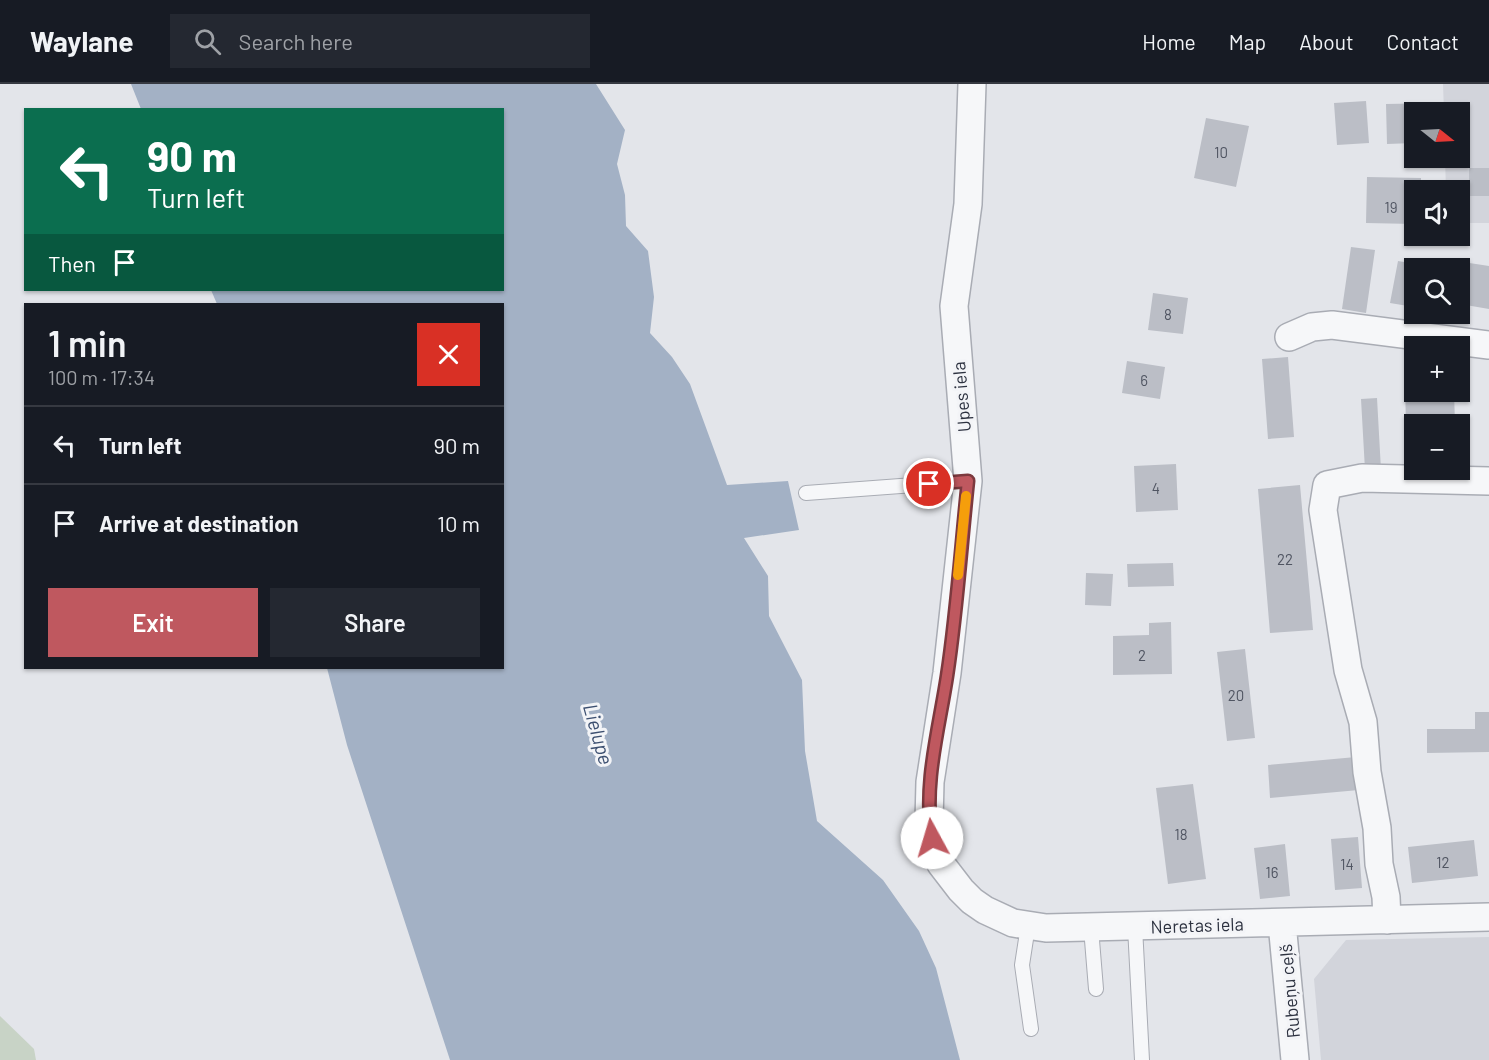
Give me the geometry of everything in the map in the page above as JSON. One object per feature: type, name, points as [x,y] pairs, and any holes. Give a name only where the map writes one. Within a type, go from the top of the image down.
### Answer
[{"type":"street","name":"Upes iela","points":[[936,852],[929,821],[930,782],[947,673],[968,481],[954,306],[968,204],[972,84]]},
{"type":"street","points":[[1288,337],[1312,327],[1332,325],[1489,345]]},
{"type":"street","points":[[1387,920],[1363,722],[1348,670],[1323,510],[1327,485],[1362,478],[1489,481]]},
{"type":"street","name":"Neretas iela","points":[[936,852],[951,877],[972,901],[998,918],[1028,926],[1091,928],[1489,917]]},
{"type":"street","name":"Rubeņu ceļš","points":[[1282,923],[1295,1060]]},
{"type":"lane","points":[[806,493],[968,481]]},
{"type":"lane","points":[[1028,926],[1022,965],[1031,1029]]},
{"type":"lane","points":[[1135,927],[1142,1060]]},
{"type":"lane","points":[[1091,928],[1096,989]]},
{"type":"shaded area","points":[[1443,84],[1489,84],[1489,223],[1470,223],[1470,180],[1446,180],[1445,168],[1470,168],[1470,102],[1444,102]]},
{"type":"shaded area","points":[[1489,937],[1489,1060],[1321,1060],[1314,979],[1346,940]]},
{"type":"shaded area","points":[[0,1016],[34,1049],[36,1060],[0,1060]]},
{"type":"water","name":"Lielupe","points":[[131,84],[596,84],[625,130],[617,164],[625,195],[626,226],[648,251],[654,297],[650,333],[672,357],[690,384],[727,485],[788,481],[799,530],[744,538],[768,576],[769,616],[802,680],[805,751],[817,821],[883,880],[919,931],[936,968],[960,1060],[450,1060],[347,745],[327,669],[504,669],[504,303],[217,303],[211,291],[504,291],[504,108],[141,108]]},
{"type":"building","points":[[1366,101],[1369,143],[1337,145],[1334,103]]},
{"type":"building","points":[[1386,104],[1404,104],[1404,143],[1387,144]]},
{"type":"building","points":[[1206,118],[1249,126],[1236,187],[1194,178]]},
{"type":"building","points":[[1469,168],[1489,168],[1489,196],[1470,196]]},
{"type":"building","points":[[1367,177],[1421,178],[1421,180],[1404,180],[1404,224],[1366,223]]},
{"type":"building","points":[[1351,247],[1375,250],[1366,313],[1342,309]]},
{"type":"building","points":[[1398,261],[1404,262],[1404,305],[1390,303]]},
{"type":"building","points":[[1470,263],[1489,266],[1489,309],[1470,306]]},
{"type":"building","points":[[1153,293],[1188,298],[1183,334],[1148,330]]},
{"type":"building","points":[[1288,357],[1294,437],[1268,439],[1262,359]]},
{"type":"building","points":[[1127,361],[1165,367],[1160,399],[1122,393]]},
{"type":"building","points":[[1377,398],[1381,470],[1365,470],[1361,399]]},
{"type":"building","points":[[1405,402],[1454,402],[1455,414],[1406,414]]},
{"type":"building","points":[[1176,464],[1178,510],[1136,512],[1134,466]]},
{"type":"building","points":[[1300,485],[1313,630],[1270,633],[1258,489]]},
{"type":"building","points":[[1173,563],[1174,586],[1128,587],[1127,564]]},
{"type":"building","points":[[1086,573],[1113,574],[1111,606],[1085,605]]},
{"type":"building","points":[[1171,622],[1172,674],[1113,675],[1113,636],[1149,635],[1149,623]]},
{"type":"building","points":[[1245,649],[1255,738],[1227,741],[1217,652]]},
{"type":"building","points":[[1475,712],[1489,712],[1489,752],[1427,753],[1427,729],[1475,729]]},
{"type":"building","points":[[1356,757],[1359,790],[1270,798],[1268,765]]},
{"type":"building","points":[[1193,784],[1206,879],[1168,884],[1156,788]]},
{"type":"building","points":[[1358,837],[1362,888],[1335,890],[1331,839]]},
{"type":"building","points":[[1474,840],[1478,876],[1412,883],[1408,847]]},
{"type":"building","points":[[1285,844],[1290,896],[1260,899],[1254,848]]},
{"type":"slow traffic","points":[[958,575],[966,496]]},
{"type":"route","points":[[929,484],[968,481],[947,673],[930,782],[929,821],[932,838]]}]
